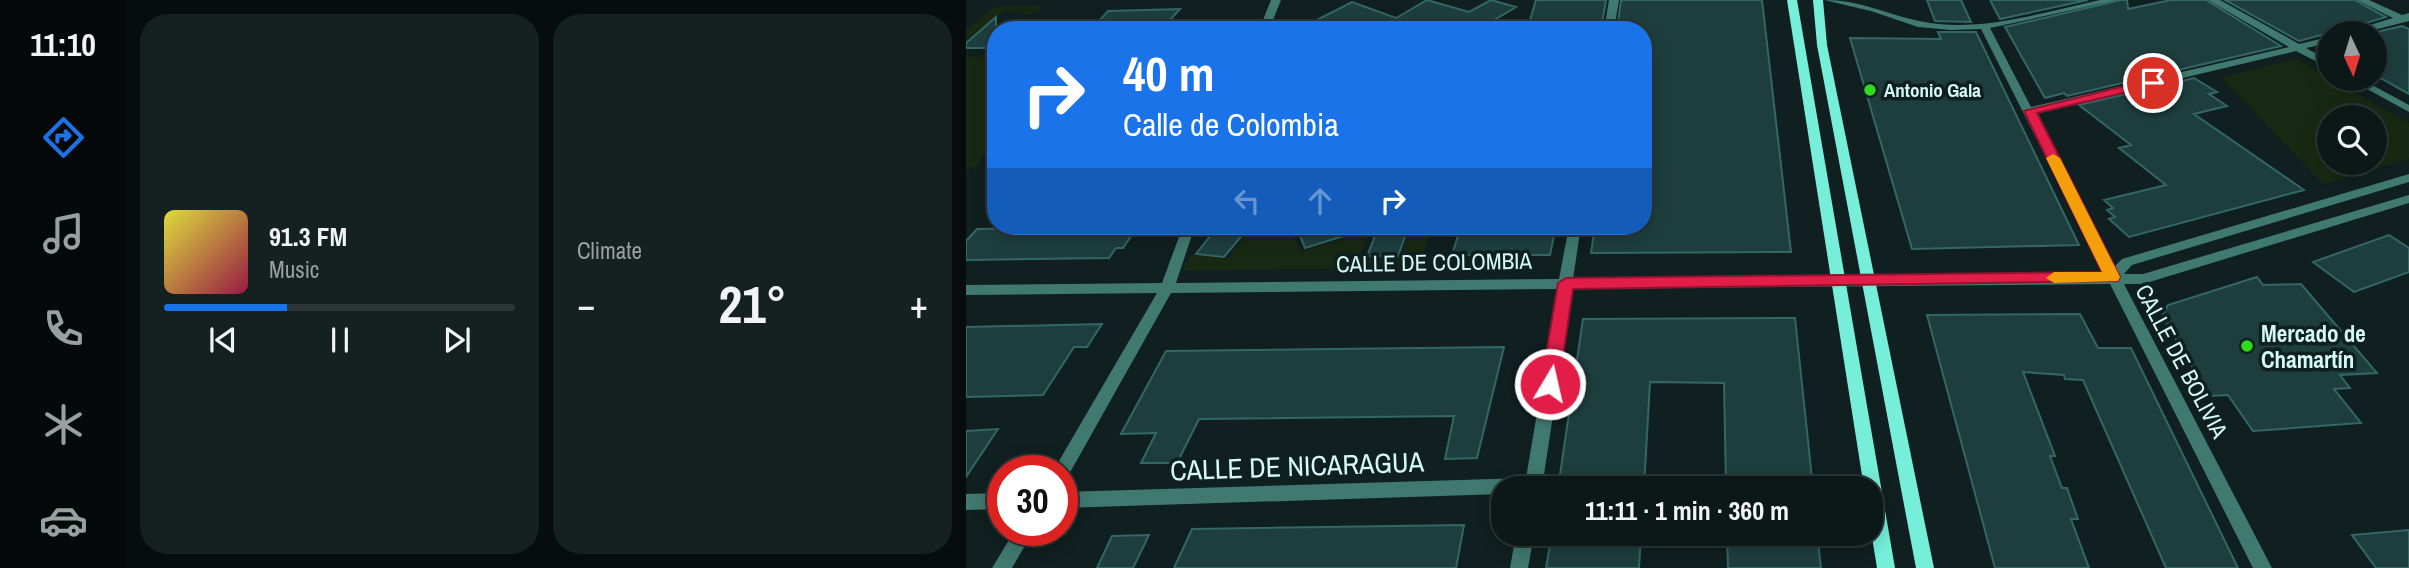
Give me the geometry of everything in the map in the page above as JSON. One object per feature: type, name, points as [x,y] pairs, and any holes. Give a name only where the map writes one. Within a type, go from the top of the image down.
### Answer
[{"type":"main road","points":[[1792,0],[1886,568]]},
{"type":"main road","points":[[1818,0],[1820,34],[1925,568]]},
{"type":"street","points":[[1268,21],[1276,0]]},
{"type":"street","points":[[1610,21],[1614,0]]},
{"type":"street","points":[[1829,0],[1873,9],[1918,24],[1984,26],[2113,0]]},
{"type":"street","points":[[2213,0],[2317,58]]},
{"type":"street","points":[[2362,0],[2407,19]]},
{"type":"street","points":[[2387,24],[2407,19]]},
{"type":"street","name":"CALLE DE BOLIVIA","points":[[1984,26],[2263,568]]},
{"type":"street","points":[[2030,111],[2317,44]]},
{"type":"street","points":[[2376,91],[2409,109]]},
{"type":"street","points":[[2113,277],[2127,261],[2409,178]]},
{"type":"street","name":"CALLE DE COLOMBIA","points":[[966,290],[2113,277],[2143,279],[2409,199]]},
{"type":"street","points":[[2252,225],[2268,242]]},
{"type":"street","points":[[1071,455],[1167,288],[1186,235]]},
{"type":"street","points":[[1535,476],[1574,235]]},
{"type":"street","name":"CALLE DE NICARAGUA","points":[[1078,500],[1491,488]]},
{"type":"street","points":[[966,502],[987,501]]},
{"type":"street","points":[[1000,568],[1014,546]]},
{"type":"street","points":[[1519,568],[1523,546]]},
{"type":"green space","points":[[994,7],[1043,7],[1036,12],[1021,15],[1024,11],[1005,11],[992,21],[987,21],[987,24],[966,40],[966,30]]},
{"type":"green space","points":[[987,51],[987,152],[975,167],[966,170],[966,56],[978,58]]},
{"type":"green space","points":[[2296,59],[2317,71],[2317,91],[2352,91],[2377,105],[2317,105],[2317,175],[2354,175],[2323,184],[2221,77]]},
{"type":"green space","points":[[2387,111],[2409,123],[2409,159],[2387,165]]},
{"type":"green space","points":[[1246,235],[1294,235],[1299,252],[1340,240],[1339,235],[1368,235],[1355,269],[1183,270],[1191,255],[1227,259]]},
{"type":"green space","points":[[1408,235],[1429,235],[1418,268],[1361,269],[1366,257],[1400,257]]},
{"type":"building","points":[[1427,0],[1469,12],[1491,0],[1516,7],[1492,21],[1315,21],[1352,2],[1396,18]]},
{"type":"building","points":[[1536,0],[1606,0],[1602,21],[1530,21]]},
{"type":"building","points":[[1621,0],[1762,0],[1791,252],[1591,253],[1594,235],[1652,235],[1652,21],[1618,21]]},
{"type":"building","points":[[1927,0],[1961,0],[1971,22],[1935,21]]},
{"type":"building","points":[[1990,0],[2088,0],[2000,19]]},
{"type":"building","points":[[2127,0],[2128,9],[2171,0],[2206,0],[2281,46],[2067,96],[2064,93],[2045,98],[2005,27]]},
{"type":"building","points":[[2225,0],[2355,0],[2386,17],[2373,21],[2317,21],[2317,36],[2299,41]]},
{"type":"building","points":[[1180,9],[1169,21],[1099,21],[1108,11]]},
{"type":"building","points":[[987,25],[987,47],[966,48],[966,43]]},
{"type":"building","points":[[2402,26],[2409,29],[2409,94],[2387,82],[2387,30]]},
{"type":"building","points":[[1938,32],[1976,32],[2079,245],[1912,249],[1850,38],[1941,39]]},
{"type":"building","points":[[2194,78],[2217,92],[2209,94],[2227,106],[2194,114],[2304,190],[2129,237],[2109,219],[2115,217],[2107,210],[2113,208],[2104,200],[2166,185],[2119,148],[2131,145],[2079,105]]},
{"type":"building","points":[[977,229],[987,229],[987,235],[1132,235],[1123,248],[1116,248],[1109,258],[966,260],[966,241]]},
{"type":"building","points":[[1211,235],[1242,235],[1224,257],[1196,254]]},
{"type":"building","points":[[1300,235],[1347,235],[1305,248]]},
{"type":"building","points":[[1375,235],[1406,235],[1398,256],[1367,256]]},
{"type":"building","points":[[1458,235],[1554,235],[1550,255],[1452,255]]},
{"type":"building","points":[[2389,235],[2409,248],[2409,272],[2354,292],[2313,262]]},
{"type":"building","name":"Mercado de Chamartín","points":[[2257,277],[2263,285],[2301,284],[2377,373],[2340,375],[2350,388],[2334,389],[2361,423],[2253,431],[2228,395],[2209,396],[2162,316],[2168,305]]},
{"type":"building","points":[[2080,314],[2098,348],[2131,348],[2238,568],[2166,568],[2083,380],[2065,379],[2064,375],[2023,372],[2055,456],[2050,456],[2062,488],[2067,488],[2078,519],[2071,519],[2089,568],[1995,568],[1927,315]]},
{"type":"building","points":[[1795,318],[1812,476],[1726,476],[1724,383],[1650,382],[1645,476],[1560,476],[1583,319]]},
{"type":"building","points":[[1102,324],[1087,347],[1074,347],[1043,395],[966,397],[966,327]]},
{"type":"building","points":[[1504,347],[1477,458],[1445,459],[1454,416],[1199,419],[1177,463],[1141,463],[1156,433],[1121,434],[1166,351]]},
{"type":"building","points":[[998,429],[966,477],[966,431]]},
{"type":"building","points":[[1464,525],[1456,568],[1174,568],[1192,529]]},
{"type":"building","points":[[2409,530],[2409,568],[2376,568],[2352,535]]},
{"type":"building","points":[[1149,535],[1133,568],[1097,568],[1112,536]]},
{"type":"building","points":[[1550,546],[1640,546],[1639,568],[1546,568]]},
{"type":"building","points":[[1727,546],[1818,546],[1821,568],[1728,568]]},
{"type":"slow traffic","points":[[2053,158],[2113,277],[2054,278]]},
{"type":"place","name":"Antonio Gala","points":[[1870,90]]},
{"type":"place","name":"Mercado de Chamartín","points":[[2247,346]]},
{"type":"route","points":[[1550,384],[1566,283],[2113,277],[2030,111],[2153,83]]}]
